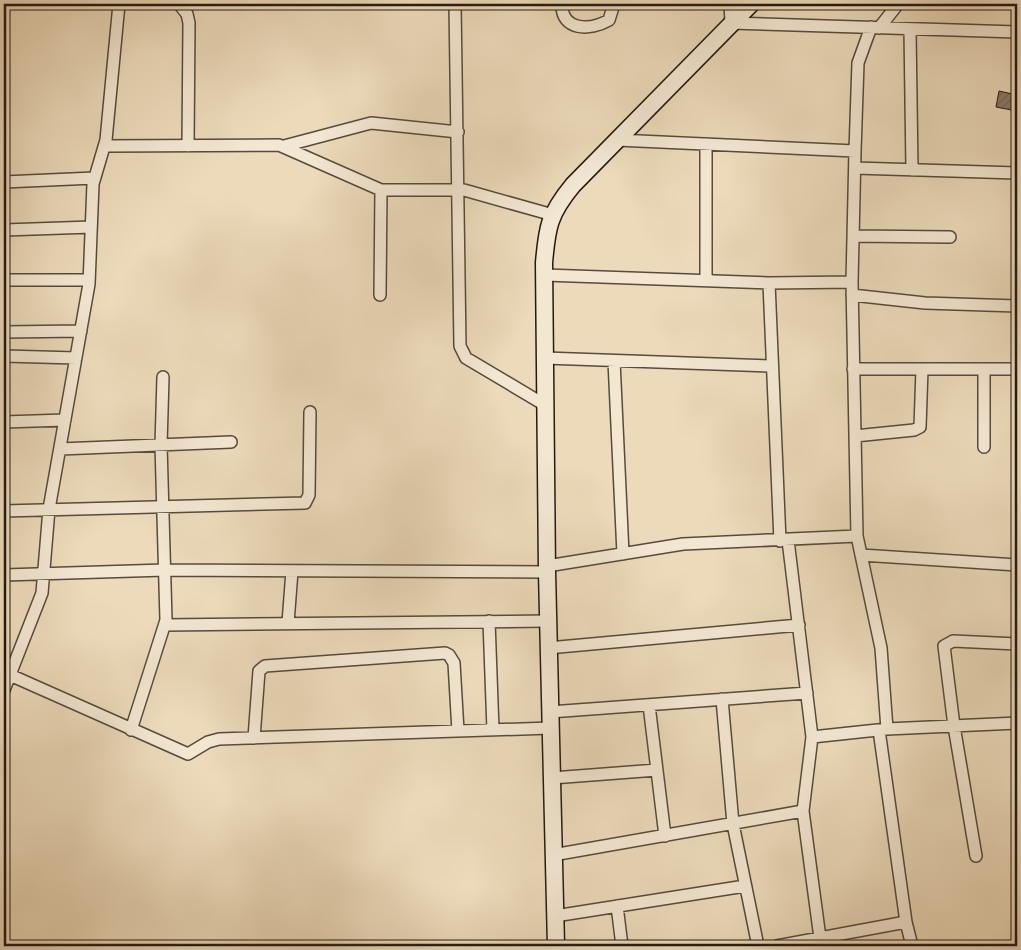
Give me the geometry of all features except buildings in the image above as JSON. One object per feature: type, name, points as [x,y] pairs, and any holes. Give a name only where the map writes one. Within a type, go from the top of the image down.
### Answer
[{"type":"street","points":[[4,690],[41,599],[49,509],[89,280],[94,178],[105,146],[119,4]]},
{"type":"street","points":[[179,4],[187,14],[189,23],[188,146]]},
{"type":"street","points":[[455,4],[460,346],[470,362],[545,405]]},
{"type":"street","points":[[562,4],[562,14],[565,21],[571,25],[592,26],[609,20],[614,4]]},
{"type":"street","points":[[730,4],[731,24]]},
{"type":"street","points":[[556,946],[546,569],[544,275],[546,230],[553,214],[573,186],[751,4]]},
{"type":"street","points":[[898,4],[874,28],[858,64],[852,282],[853,370],[857,536],[881,648],[883,730],[906,922],[912,946]]},
{"type":"street","points":[[731,24],[1017,32]]},
{"type":"street","points":[[910,30],[912,170]]},
{"type":"street","points":[[105,146],[284,146],[371,123],[458,132]]},
{"type":"street","points":[[617,140],[855,151]]},
{"type":"street","points":[[706,144],[706,280]]},
{"type":"street","points":[[284,146],[381,190],[459,189],[553,214]]},
{"type":"street","points":[[855,168],[1017,173]]},
{"type":"street","points":[[4,182],[94,178]]},
{"type":"street","points":[[380,295],[381,190]]},
{"type":"street","points":[[4,230],[91,227]]},
{"type":"street","points":[[853,236],[950,237]]},
{"type":"street","points":[[544,275],[768,283],[852,282]]},
{"type":"street","points":[[4,280],[89,280]]},
{"type":"street","points":[[768,283],[784,541],[799,625],[812,737],[803,811],[820,938]]},
{"type":"street","points":[[852,295],[925,303],[1017,306]]},
{"type":"street","points":[[4,332],[81,331]]},
{"type":"street","points":[[4,356],[76,358]]},
{"type":"street","points":[[545,358],[772,366]]},
{"type":"street","points":[[614,361],[623,554]]},
{"type":"street","points":[[855,436],[914,430],[920,427],[922,369]]},
{"type":"street","points":[[984,369],[984,447]]},
{"type":"street","points":[[853,370],[1017,369]]},
{"type":"street","points":[[130,730],[165,625],[161,445],[163,377]]},
{"type":"street","points":[[4,511],[305,504],[309,495],[310,412]]},
{"type":"street","points":[[4,422],[65,420]]},
{"type":"street","points":[[60,449],[231,442]]},
{"type":"street","points":[[4,575],[165,570],[546,569],[683,544],[784,541],[857,536]]},
{"type":"street","points":[[861,555],[1017,565]]},
{"type":"street","points":[[288,623],[292,571]]},
{"type":"street","points":[[489,621],[493,730]]},
{"type":"street","points":[[165,625],[548,621]]},
{"type":"street","points":[[548,648],[799,625]]},
{"type":"street","points":[[976,856],[954,726],[944,651],[946,643],[953,641],[1017,644]]},
{"type":"street","points":[[254,738],[259,672],[265,666],[445,653],[449,655],[454,663],[458,731]]},
{"type":"street","points":[[10,675],[130,730],[188,754],[214,740],[493,730],[649,705],[807,693]]},
{"type":"street","points":[[722,700],[733,824],[758,946]]},
{"type":"street","points":[[649,705],[665,836]]},
{"type":"street","points":[[812,737],[883,730],[1017,723]]},
{"type":"street","points":[[552,778],[657,770]]},
{"type":"street","points":[[553,855],[803,811]]},
{"type":"street","points":[[555,916],[746,886]]},
{"type":"street","points":[[618,906],[622,946]]},
{"type":"street","points":[[777,946],[906,922]]}]
